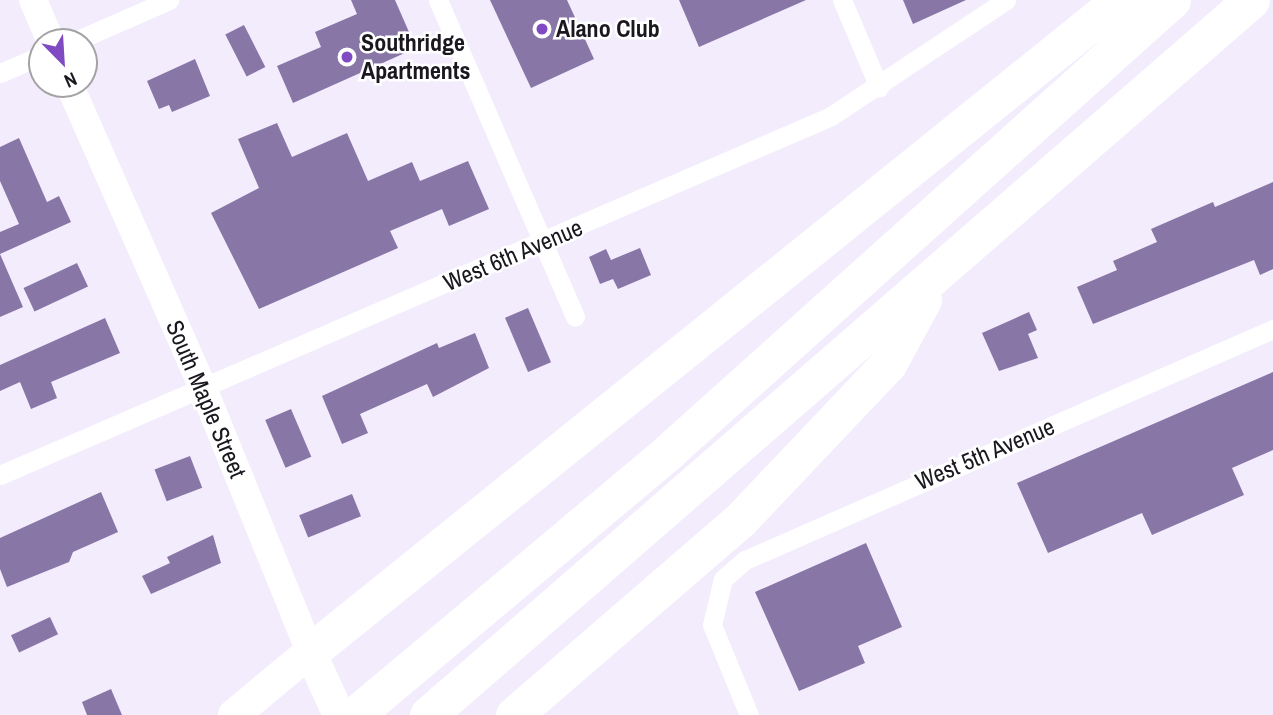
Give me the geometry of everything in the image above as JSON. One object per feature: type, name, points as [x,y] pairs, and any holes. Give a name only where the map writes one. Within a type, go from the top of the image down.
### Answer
[{"type":"highway","points":[[310,652],[1084,29],[1126,0]]},
{"type":"highway","points":[[355,715],[668,452],[1172,0]]},
{"type":"highway","points":[[428,715],[935,278],[1251,0]]},
{"type":"highway","points":[[514,715],[740,520],[888,364],[935,278]]},
{"type":"main road","points":[[33,0],[45,28]]},
{"type":"main road","name":"South Maple Street","points":[[75,98],[203,388],[310,652],[339,715]]},
{"type":"main road","points":[[234,715],[310,652]]},
{"type":"street","points":[[98,31],[169,0]]},
{"type":"street","points":[[438,0],[575,317]]},
{"type":"street","points":[[842,0],[879,87]]},
{"type":"street","name":"West 6th Avenue","points":[[0,475],[831,116],[879,87],[1006,0]]},
{"type":"street","points":[[0,73],[28,61]]},
{"type":"street","name":"West 5th Avenue","points":[[749,715],[712,625],[714,601],[723,579],[745,560],[1273,329]]},
{"type":"building","name":"Southridge Apartments","points":[[351,0],[395,0],[416,48],[293,103],[277,66],[321,47],[315,32],[357,14]]},
{"type":"building","name":"Alano Club","points":[[490,0],[567,0],[594,59],[531,88]]},
{"type":"building","points":[[679,0],[806,0],[699,47]]},
{"type":"building","points":[[903,0],[966,0],[913,24]]},
{"type":"building","points":[[244,25],[265,67],[247,76],[225,35]]},
{"type":"building","points":[[195,59],[210,96],[172,112],[169,105],[159,109],[147,81]]},
{"type":"building","points":[[277,123],[292,157],[347,133],[368,181],[412,162],[420,181],[468,161],[489,209],[449,226],[442,209],[390,231],[398,248],[259,309],[211,213],[259,188],[238,139]]},
{"type":"building","points":[[19,138],[47,202],[59,196],[71,222],[0,254],[0,232],[19,224],[0,181],[0,147]]},
{"type":"building","points":[[1273,182],[1273,269],[1260,275],[1254,260],[1093,324],[1077,287],[1117,270],[1113,261],[1157,242],[1151,229],[1213,202],[1215,207]]},
{"type":"building","points":[[640,248],[651,275],[618,289],[613,279],[600,284],[589,257],[606,249],[611,260]]},
{"type":"building","points":[[0,254],[23,307],[0,317]]},
{"type":"building","points":[[77,263],[88,287],[35,311],[24,288]]},
{"type":"building","points":[[528,308],[551,362],[528,372],[505,318]]},
{"type":"building","points":[[1029,312],[1037,330],[1028,334],[1038,358],[999,371],[982,333]]},
{"type":"building","points":[[105,318],[120,353],[51,382],[57,398],[31,409],[20,382],[0,391],[0,365]]},
{"type":"building","points":[[475,333],[489,368],[433,397],[427,384],[360,414],[368,433],[342,444],[322,396],[437,343],[439,348]]},
{"type":"building","points":[[1273,372],[1273,450],[1232,468],[1244,495],[1152,535],[1142,513],[1048,553],[1017,483]]},
{"type":"building","points":[[291,409],[311,457],[286,468],[265,420]]},
{"type":"building","points":[[190,456],[202,488],[167,501],[155,470]]},
{"type":"building","points":[[101,492],[118,532],[73,552],[69,562],[7,587],[0,569],[0,538]]},
{"type":"building","points":[[352,494],[361,516],[308,538],[299,515]]},
{"type":"building","points":[[213,535],[221,563],[151,594],[142,576],[170,563],[167,557]]},
{"type":"building","points":[[866,543],[902,627],[858,646],[865,663],[799,691],[755,592]]},
{"type":"building","points":[[50,617],[58,634],[19,652],[11,635]]},
{"type":"building","points":[[111,689],[122,715],[87,715],[82,702]]},
{"type":"place","name":"Alano Club","points":[[542,29]]},
{"type":"place","name":"Southridge Apartments","points":[[347,57]]}]
